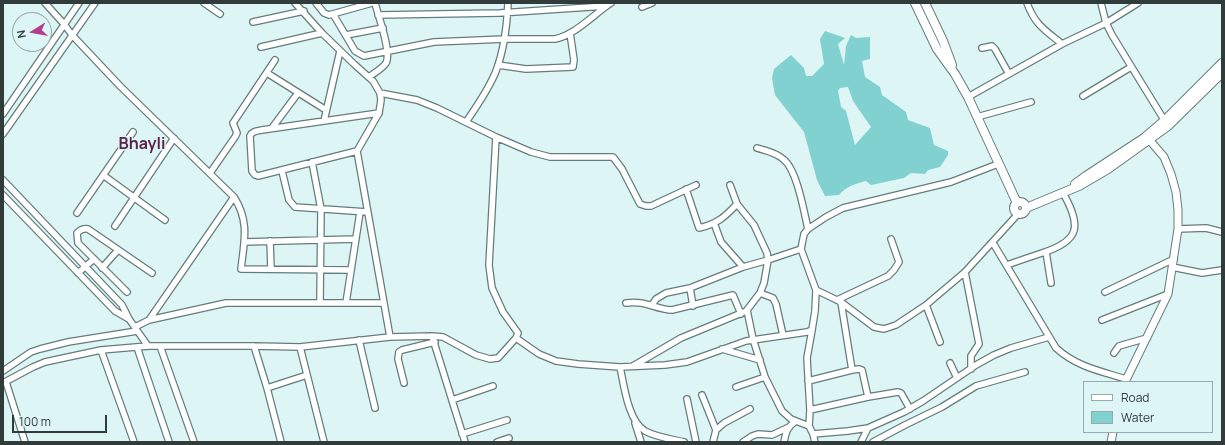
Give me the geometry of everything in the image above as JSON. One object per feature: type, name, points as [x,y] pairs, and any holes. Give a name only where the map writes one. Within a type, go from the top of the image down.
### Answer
[{"type":"main road","points":[[915,3],[937,49],[955,74],[968,97],[1017,203]]},
{"type":"main road","points":[[925,3],[943,41],[955,74]]},
{"type":"main road","points":[[1167,123],[1222,63]]},
{"type":"main road","points":[[1017,203],[1014,210],[1018,214],[1024,213],[1026,208],[1090,181],[1167,123],[1222,73]]},
{"type":"main road","points":[[1017,203],[1023,203],[1026,208]]},
{"type":"street","points":[[46,3],[72,35],[140,106],[234,197],[244,218],[245,228],[241,269],[351,270]]},
{"type":"street","points":[[3,114],[80,3]]},
{"type":"street","points":[[3,134],[95,3]]},
{"type":"street","points":[[204,3],[220,14]]},
{"type":"street","points":[[295,3],[304,11],[322,33],[369,77],[380,93],[381,100],[379,113],[357,151],[390,336]]},
{"type":"street","points":[[316,3],[324,13],[329,15],[373,3],[383,28],[388,57],[386,63],[369,77]]},
{"type":"street","points":[[466,122],[482,100],[497,70],[504,39],[508,3]]},
{"type":"street","points":[[642,7],[652,3]]},
{"type":"street","points":[[1027,3],[1031,15],[1039,25],[1062,44]]},
{"type":"street","points":[[1100,3],[1112,36],[1167,123]]},
{"type":"street","points":[[968,97],[1062,44],[1106,23],[1138,3]]},
{"type":"street","points":[[333,14],[356,51],[364,56],[434,42],[504,39],[549,40],[561,38],[609,4]]},
{"type":"street","points":[[378,15],[508,12],[609,4]]},
{"type":"street","points":[[253,22],[304,11]]},
{"type":"street","points":[[346,35],[383,28]]},
{"type":"street","points":[[261,47],[322,33]]},
{"type":"street","points":[[498,65],[526,69],[573,67],[570,33]]},
{"type":"street","points":[[982,48],[992,46],[1009,74]]},
{"type":"street","points":[[324,121],[340,50]]},
{"type":"street","points":[[210,173],[235,137],[236,134],[233,123],[275,60]]},
{"type":"street","points":[[1083,96],[1131,67]]},
{"type":"street","points":[[267,73],[326,110]]},
{"type":"street","points":[[272,128],[298,93]]},
{"type":"street","points":[[380,93],[417,100],[531,152],[550,157],[613,158],[622,169],[640,204],[646,206],[651,206],[696,185]]},
{"type":"street","points":[[977,117],[1031,102]]},
{"type":"street","points":[[357,151],[258,176],[252,171],[250,136],[251,133],[272,128],[379,113]]},
{"type":"street","points":[[77,213],[132,132]]},
{"type":"street","points":[[25,442],[5,382],[33,367],[46,362],[101,350],[148,346],[300,347],[390,336],[432,336],[443,337],[476,355],[490,359],[498,358],[516,338],[518,333],[503,312],[492,288],[489,265],[496,137]]},
{"type":"street","points":[[115,226],[174,138]]},
{"type":"street","points":[[993,243],[1056,348],[1066,357],[1075,362],[1126,380],[1168,294],[1178,229],[1178,210],[1172,174],[1164,157],[1147,138]]},
{"type":"street","points":[[757,148],[775,153],[789,164],[796,182],[808,229]]},
{"type":"street","points":[[312,162],[320,209],[320,303]]},
{"type":"street","points":[[815,442],[809,426],[810,410],[807,358],[816,311],[816,290],[801,249],[804,234],[808,229],[843,208],[951,182],[998,164]]},
{"type":"street","points":[[282,171],[291,204],[295,208],[367,212]]},
{"type":"street","points":[[103,175],[165,220]]},
{"type":"street","points":[[3,180],[122,305],[129,319],[148,346]]},
{"type":"street","points":[[631,367],[681,338],[741,314],[747,310],[760,293],[764,283],[768,260],[767,253],[754,226],[738,204],[730,185]]},
{"type":"street","points":[[686,189],[698,228],[710,226],[724,218],[738,204]]},
{"type":"street","points":[[1007,265],[1056,249],[1066,243],[1072,236],[1075,226],[1073,214],[1065,192]]},
{"type":"street","points":[[3,195],[115,311],[129,319]]},
{"type":"street","points":[[3,371],[31,352],[68,342],[136,329],[149,320],[234,197]]},
{"type":"street","points":[[346,303],[360,212]]},
{"type":"street","points":[[816,290],[839,301],[874,327],[884,329],[896,325],[926,305],[965,272],[1018,214]]},
{"type":"street","points":[[714,223],[721,242],[743,267]]},
{"type":"street","points":[[1178,229],[1206,228],[1222,232]]},
{"type":"street","points":[[127,292],[78,243],[77,233],[80,230],[88,229],[152,273]]},
{"type":"street","points":[[244,242],[356,240]]},
{"type":"street","points":[[839,301],[888,276],[894,270],[899,262],[891,240]]},
{"type":"street","points":[[270,241],[271,269]]},
{"type":"street","points":[[652,305],[656,299],[666,293],[690,288],[743,267],[801,249]]},
{"type":"street","points":[[102,268],[118,250]]},
{"type":"street","points":[[1046,252],[1051,283]]},
{"type":"street","points":[[78,273],[94,259]]},
{"type":"street","points":[[1105,292],[1174,259]]},
{"type":"street","points":[[1172,267],[1202,273],[1222,270]]},
{"type":"street","points":[[965,272],[979,344],[971,356],[971,369]]},
{"type":"street","points":[[690,288],[693,306]]},
{"type":"street","points":[[760,293],[773,298],[776,304],[782,335]]},
{"type":"street","points":[[1102,320],[1168,294]]},
{"type":"street","points":[[626,303],[636,302],[652,305],[664,310],[672,310],[733,295],[741,314]]},
{"type":"street","points":[[839,301],[852,370]]},
{"type":"street","points":[[149,320],[226,303],[384,303]]},
{"type":"street","points":[[926,305],[940,342]]},
{"type":"street","points":[[747,310],[765,377],[782,411],[791,419],[809,426]]},
{"type":"street","points":[[516,338],[539,354],[556,361],[620,368],[687,362],[722,349],[754,340],[812,330]]},
{"type":"street","points":[[432,336],[465,442]]},
{"type":"street","points":[[813,434],[868,428],[910,408],[994,355],[1011,348],[1049,337]]},
{"type":"street","points":[[1114,353],[1119,346],[1147,338]]},
{"type":"street","points":[[359,340],[376,408]]},
{"type":"street","points":[[404,383],[398,359],[399,352],[435,342]]},
{"type":"street","points":[[160,346],[194,442]]},
{"type":"street","points":[[254,346],[281,442]]},
{"type":"street","points":[[137,347],[170,442]]},
{"type":"street","points":[[300,347],[324,442]]},
{"type":"street","points":[[722,349],[760,360]]},
{"type":"street","points":[[101,350],[134,442]]},
{"type":"street","points":[[950,363],[958,378]]},
{"type":"street","points":[[620,368],[641,442]]},
{"type":"street","points":[[808,381],[859,369],[862,370],[868,397]]},
{"type":"street","points":[[872,442],[942,407],[976,386],[1025,372]]},
{"type":"street","points":[[267,388],[307,375]]},
{"type":"street","points":[[736,387],[765,377]]},
{"type":"street","points":[[452,400],[493,386]]},
{"type":"street","points":[[810,410],[898,392],[901,393],[910,408]]},
{"type":"street","points":[[702,395],[716,430]]},
{"type":"street","points":[[687,399],[696,442]]},
{"type":"street","points":[[713,442],[716,430],[724,423],[750,409]]},
{"type":"street","points":[[634,419],[644,430],[663,438],[684,442]]},
{"type":"street","points":[[462,434],[507,420]]},
{"type":"street","points":[[743,442],[758,434],[772,435],[796,421]]},
{"type":"street","points":[[784,442],[786,430],[789,426]]},
{"type":"street","points":[[861,442],[868,428]]},
{"type":"street","points":[[497,442],[509,438]]},
{"type":"water","points":[[825,31],[845,38],[838,44],[844,65],[846,46],[851,35],[856,38],[870,37],[870,59],[862,61],[865,77],[880,87],[882,95],[906,112],[908,120],[930,128],[934,145],[948,151],[948,155],[940,167],[928,170],[925,174],[911,173],[904,178],[871,185],[866,181],[855,184],[839,195],[825,196],[817,180],[804,132],[775,95],[772,78],[774,69],[791,55],[804,68],[806,76],[812,76],[824,64],[820,39]],"holes":[[[848,87],[853,101],[871,127],[855,145],[846,111],[841,107],[838,91],[840,88]]]},
{"type":"district","name":"Bhayli","points":[[142,145]]}]
